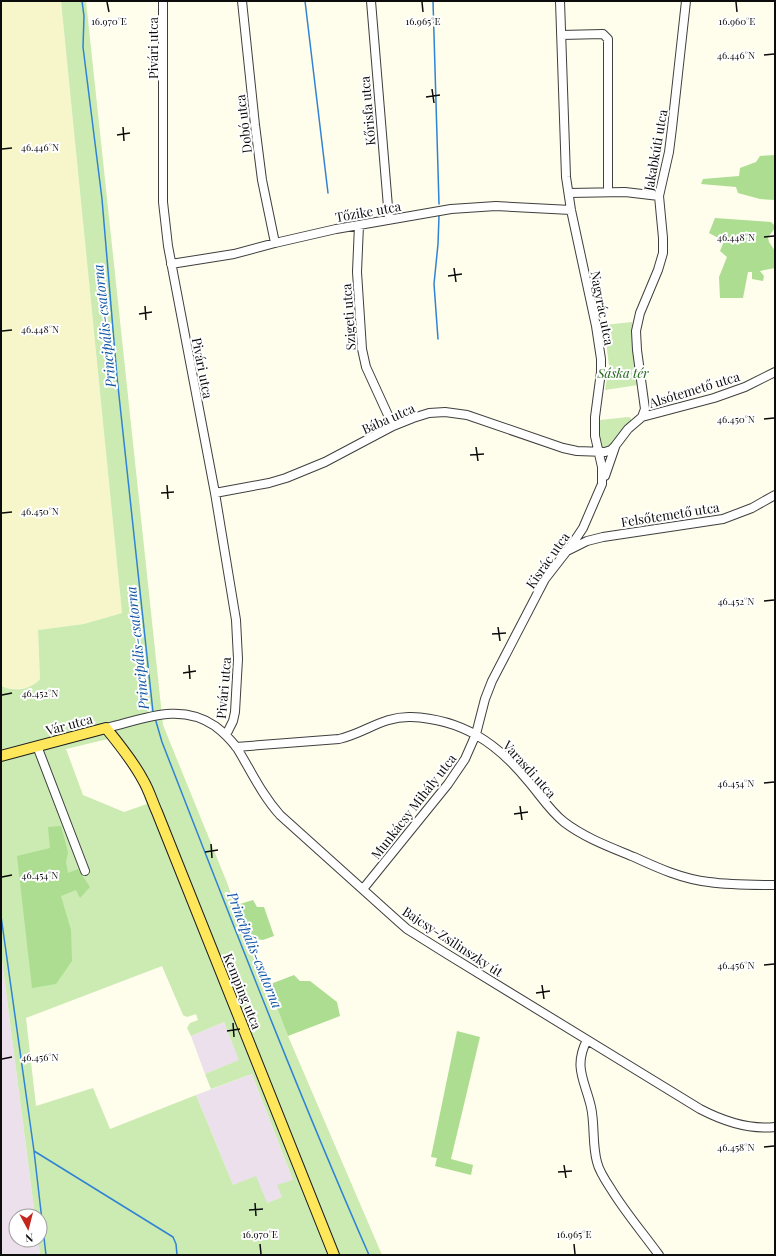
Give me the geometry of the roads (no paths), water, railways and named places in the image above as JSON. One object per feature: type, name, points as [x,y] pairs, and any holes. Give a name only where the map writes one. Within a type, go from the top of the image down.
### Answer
[{"type":"main road","name":"Kemping utca","points":[[106,728],[118,742],[144,780],[334,1255]]},
{"type":"main road","name":"Vár utca","points":[[1,756],[106,728]]},
{"type":"street","name":"Pivári utca","points":[[164,1],[163,202],[168,246],[215,493],[232,594],[238,645],[235,712],[233,721],[226,736]]},
{"type":"street","name":"Dobó utca","points":[[242,1],[262,180],[275,243]]},
{"type":"street","name":"Kőrisfa utca","points":[[371,1],[389,219]]},
{"type":"street","name":"Nagyrác utca","points":[[560,1],[565,160],[571,210],[596,326],[601,359],[601,378],[595,417],[595,432],[598,452]]},
{"type":"street","name":"Jakabkúti utca","points":[[642,417],[646,405],[637,350],[636,331],[640,312],[656,277],[663,253],[659,196],[669,152],[686,1]]},
{"type":"street","points":[[561,35],[603,34],[608,39],[608,191]]},
{"type":"street","points":[[569,193],[608,191],[642,193],[659,196]]},
{"type":"street","name":"Tőzike utca","points":[[171,264],[219,257],[359,225],[451,209],[515,206],[571,210]]},
{"type":"street","name":"Szigeti utca","points":[[359,225],[357,263],[361,341],[366,367],[393,426]]},
{"type":"street","name":"Alsótemető utca","points":[[642,417],[714,398],[745,387],[775,372]]},
{"type":"street","name":"Bába utca","points":[[215,493],[269,483],[286,478],[325,462],[393,426],[429,413],[459,413],[563,448],[598,452]]},
{"type":"street","points":[[598,452],[608,452],[615,446],[628,429],[642,417]]},
{"type":"street","points":[[602,484],[615,446]]},
{"type":"street","name":"Kisrác utca","points":[[476,734],[485,699],[496,674],[545,579],[583,528],[602,484],[602,467],[598,452]]},
{"type":"street","name":"Felsőtemető utca","points":[[566,552],[587,541],[603,536],[723,519],[743,512],[775,495]]},
{"type":"street","name":"Bajcsy-Zsilinszky út","points":[[144,718],[162,714],[182,713],[198,717],[212,724],[236,746],[265,797],[280,815],[407,929],[700,1109],[714,1116],[741,1125],[775,1127]]},
{"type":"street","name":"Varasdi utca","points":[[236,746],[339,739],[381,722],[403,717],[423,718],[436,721],[462,728],[476,734],[502,753],[518,768],[556,815],[565,823],[583,834],[679,876],[715,883],[775,885]]},
{"type":"street","name":"Vár utca","points":[[106,728],[144,718]]},
{"type":"street","name":"Munkácsy Mihály utca","points":[[363,889],[448,784],[468,753],[476,734]]},
{"type":"street","points":[[37,746],[85,871]]},
{"type":"street","points":[[587,1040],[581,1055],[580,1068],[591,1108],[594,1150],[598,1167],[620,1202],[659,1255]]},
{"type":"waterway","name":"Principális-csatorna","points":[[82,1],[84,16],[83,47],[102,199],[117,377],[153,712]]},
{"type":"waterway","points":[[305,1],[328,193]]},
{"type":"waterway","points":[[433,1],[439,204]]},
{"type":"waterway","points":[[438,339],[434,284],[439,216]]},
{"type":"waterway","name":"Principális-csatorna","points":[[155,718],[162,742],[263,1000],[369,1255]]},
{"type":"waterway","points":[[1,916],[34,1151],[46,1255]]},
{"type":"waterway","points":[[34,1151],[173,1237],[176,1244],[177,1255]]},
{"type":"park label","name":"Sáska tér","points":[[623,372]]}]
